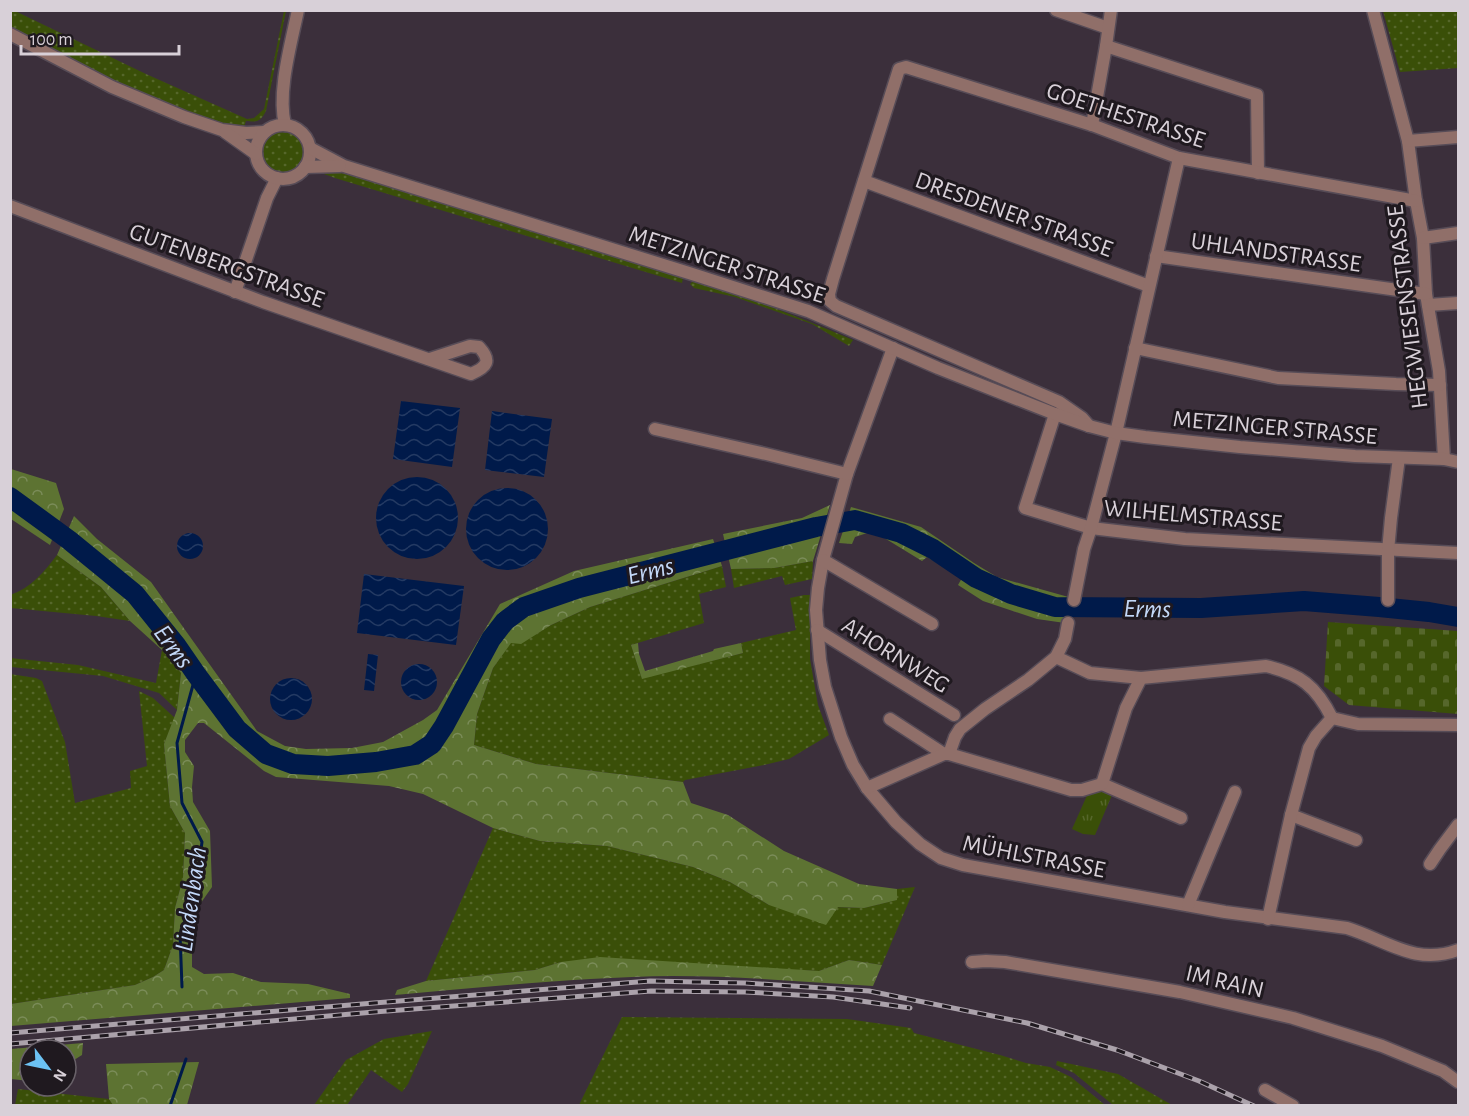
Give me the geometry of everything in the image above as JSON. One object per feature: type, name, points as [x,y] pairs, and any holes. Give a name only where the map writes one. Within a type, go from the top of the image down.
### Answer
[{"type":"street","points":[[285,125],[282,113],[284,92],[298,10]]},
{"type":"street","points":[[1056,10],[1108,28]]},
{"type":"street","points":[[1092,125],[1111,10]]},
{"type":"street","name":"HEGWIESENSTRASSE","points":[[1373,10],[1408,141],[1423,238],[1427,300],[1440,385],[1444,459]]},
{"type":"street","points":[[10,34],[112,87],[163,108],[222,129],[246,133],[264,132]]},
{"type":"street","points":[[1106,46],[1257,95],[1258,173]]},
{"type":"street","name":"GOETHESTRASSE","points":[[864,181],[898,69],[906,68],[1092,125],[1179,158],[1416,201]]},
{"type":"street","points":[[285,125],[302,132],[310,148],[309,157],[305,167],[298,174],[287,178],[277,178],[266,173],[259,165],[256,153],[257,142],[264,132],[274,126],[285,125]]},
{"type":"street","points":[[222,129],[256,153]]},
{"type":"street","points":[[1408,141],[1458,137]]},
{"type":"street","name":"METZINGER STRASSE","points":[[310,148],[344,166],[808,311],[938,368],[1089,426],[1116,433],[1230,446],[1355,456],[1444,459],[1458,462]]},
{"type":"street","name":"WILHELMSTRASSE","points":[[1074,600],[1084,549],[1116,433],[1179,158]]},
{"type":"street","name":"METZINGER STRASSE","points":[[305,167],[344,166]]},
{"type":"street","points":[[235,292],[267,198],[277,178]]},
{"type":"street","name":"DRESDENER STRASSE","points":[[864,181],[1149,286]]},
{"type":"street","name":"METZINGER STRASSE","points":[[864,181],[833,279],[829,294],[830,301],[836,306],[1059,402],[1082,418],[1089,426]]},
{"type":"street","name":"GUTENBERGSTRASSE","points":[[10,206],[235,292],[471,374],[481,370],[486,362],[485,353],[479,347],[470,346],[430,359]]},
{"type":"street","points":[[1423,238],[1458,233]]},
{"type":"street","name":"UHLANDSTRASSE","points":[[1156,256],[1427,300],[1458,303]]},
{"type":"street","name":"MÜHLSTRASSE","points":[[892,348],[847,474],[824,560],[818,588],[817,630],[820,660],[828,697],[841,737],[853,765],[867,788],[896,822],[920,844],[941,858],[963,865],[1268,919],[1347,928],[1365,933],[1397,949],[1430,956],[1458,950]]},
{"type":"street","points":[[1135,348],[1278,378],[1440,385]]},
{"type":"street","name":"WILHELMSTRASSE","points":[[1055,414],[1025,508],[1091,528],[1185,539],[1458,554]]},
{"type":"street","points":[[655,429],[847,474]]},
{"type":"street","points":[[1388,600],[1388,551],[1399,458]]},
{"type":"street","points":[[824,560],[932,624]]},
{"type":"street","points":[[867,788],[946,754],[960,729],[1056,657],[1065,639],[1068,622]]},
{"type":"street","name":"AHORNWEG","points":[[817,630],[954,715]]},
{"type":"street","points":[[1056,657],[1090,673],[1141,678],[1266,666],[1283,670],[1300,678],[1316,692],[1332,718],[1358,724],[1458,725]]},
{"type":"street","points":[[1102,784],[1126,708],[1141,678]]},
{"type":"street","points":[[1268,919],[1291,814],[1309,748],[1332,718]]},
{"type":"street","points":[[890,719],[946,754],[1071,790],[1082,790],[1102,784],[1181,818]]},
{"type":"street","points":[[1188,905],[1235,792]]},
{"type":"street","points":[[1291,814],[1356,840]]},
{"type":"street","points":[[1430,864],[1458,825]]},
{"type":"street","name":"IM RAIN","points":[[972,962],[1005,963],[1180,992],[1293,1018],[1382,1046],[1443,1071],[1458,1082]]},
{"type":"street","points":[[1265,1090],[1293,1106]]},
{"type":"green space","points":[[10,11],[15,11],[146,74],[247,119],[254,118],[264,109],[284,11],[286,11],[266,111],[258,120],[246,121],[244,127],[211,121],[150,99],[88,69],[11,28]]},
{"type":"green space","points":[[1383,11],[1458,11],[1458,68],[1400,72]]},
{"type":"green space","points":[[283,132],[291,133],[297,138],[302,144],[302,160],[297,166],[291,171],[283,172],[275,171],[269,166],[264,160],[263,152],[264,144],[269,138],[275,133]]},
{"type":"green space","points":[[322,171],[364,178],[682,275],[682,283],[335,178]]},
{"type":"green space","points":[[693,281],[756,301],[853,340],[849,346],[812,324],[735,297],[694,288],[690,284]]},
{"type":"green space","points":[[11,469],[56,483],[64,509],[50,545],[11,519]]},
{"type":"green space","points":[[830,505],[813,561],[774,568],[731,569],[723,534],[802,518]]},
{"type":"green space","points":[[851,507],[921,527],[997,577],[1072,598],[1065,623],[1037,619],[983,601],[958,585],[962,578],[927,557],[922,561],[873,531],[855,537],[852,544],[839,543]]},
{"type":"green space","points":[[74,516],[97,539],[151,582],[257,731],[285,746],[306,749],[352,748],[383,742],[437,710],[500,604],[574,571],[713,539],[722,566],[590,607],[551,625],[521,644],[511,643],[493,668],[477,714],[474,745],[536,764],[683,782],[691,803],[728,815],[784,851],[859,884],[897,889],[897,900],[864,908],[838,907],[826,925],[769,905],[730,882],[693,867],[607,846],[540,841],[493,828],[423,794],[389,786],[276,777],[264,771],[204,723],[198,723],[185,740],[185,752],[194,766],[193,802],[210,831],[212,887],[198,907],[192,931],[192,967],[204,974],[233,973],[261,982],[308,984],[350,994],[350,998],[11,1026],[11,1004],[135,985],[164,970],[173,945],[175,908],[183,878],[185,833],[170,806],[164,744],[177,710],[181,673],[162,650],[130,621],[101,587],[57,555]]},
{"type":"green space","points":[[57,555],[101,587],[130,621],[11,608],[10,595],[31,584]]},
{"type":"green space","points":[[813,561],[812,579],[785,585],[782,576],[734,588],[731,569],[774,568]]},
{"type":"green space","points":[[722,566],[726,587],[699,594],[704,623],[631,645],[642,678],[743,653],[741,643],[796,630],[790,598],[810,595],[810,659],[818,705],[829,735],[789,759],[683,782],[536,764],[474,745],[477,714],[493,668],[511,642],[521,643],[551,625],[590,607]]},
{"type":"green space","points":[[1328,622],[1458,631],[1458,714],[1349,705],[1324,686]]},
{"type":"green space","points":[[638,643],[645,671],[741,643],[743,653],[642,679],[631,645]]},
{"type":"green space","points":[[162,650],[181,673],[177,710],[159,693],[103,676],[11,667],[10,658],[78,665],[156,683]]},
{"type":"green space","points":[[10,674],[42,681],[65,742],[75,803],[131,788],[130,771],[147,766],[139,691],[153,698],[175,718],[164,744],[170,806],[185,833],[183,878],[175,908],[173,945],[164,970],[135,985],[11,1004]]},
{"type":"green space","points":[[1089,791],[1104,791],[1112,795],[1095,835],[1083,834],[1072,829]]},
{"type":"green space","points":[[493,828],[540,841],[607,846],[693,867],[730,882],[769,905],[864,908],[896,900],[897,889],[915,887],[882,965],[849,960],[819,971],[561,962],[535,970],[426,981]]},
{"type":"green space","points":[[600,957],[819,971],[849,960],[882,965],[873,986],[673,976],[568,980],[395,995],[397,990],[426,981],[535,970],[561,962]]},
{"type":"green space","points":[[622,1017],[847,1019],[911,1028],[914,1033],[1026,1063],[1050,1067],[1071,1077],[1105,1105],[579,1105]]},
{"type":"green space","points":[[432,1031],[408,1084],[402,1092],[371,1070],[347,1105],[314,1105],[346,1060],[384,1039]]},
{"type":"green space","points":[[78,1043],[83,1043],[82,1055],[78,1058]]},
{"type":"green space","points":[[18,1048],[18,1080],[11,1079],[11,1049]]},
{"type":"green space","points":[[1057,1061],[1118,1074],[1172,1105],[1113,1105],[1074,1073],[1056,1065]]},
{"type":"green space","points":[[199,1062],[187,1105],[113,1105],[109,1099],[106,1064]]},
{"type":"green space","points":[[18,1089],[18,1098],[78,1098],[78,1096],[109,1099],[113,1105],[15,1105]]},
{"type":"water","points":[[401,401],[460,408],[452,467],[393,459]]},
{"type":"water","points":[[492,411],[552,419],[544,477],[485,470]]},
{"type":"water","points":[[417,477],[433,480],[446,489],[455,502],[458,518],[455,534],[446,547],[433,556],[417,559],[401,556],[388,547],[379,534],[376,518],[379,502],[388,489],[401,480]]},
{"type":"water","points":[[507,488],[523,491],[536,500],[545,513],[548,529],[545,545],[536,558],[523,567],[507,570],[491,567],[478,558],[469,545],[466,529],[469,513],[478,500],[491,491]]},
{"type":"water","points":[[190,533],[199,537],[203,546],[199,555],[190,559],[181,555],[177,546],[181,537]]},
{"type":"water","points":[[364,574],[464,586],[456,645],[357,633]]},
{"type":"water","points":[[368,654],[378,655],[374,691],[364,690]]},
{"type":"water","points":[[419,664],[432,669],[437,682],[432,695],[419,700],[406,695],[401,682],[406,669]]},
{"type":"water","points":[[291,678],[299,679],[306,684],[311,691],[311,707],[306,714],[299,719],[291,720],[283,719],[276,714],[271,707],[270,699],[271,691],[276,684],[283,679]]},
{"type":"waterway","name":"Erms","points":[[10,497],[69,540],[135,594],[176,645],[237,729],[266,754],[293,764],[328,766],[376,762],[415,755],[432,744],[491,639],[505,621],[524,607],[579,588],[816,527],[855,520],[901,533],[933,549],[976,578],[1011,594],[1055,607],[1201,608],[1304,601],[1429,612],[1458,617]]},
{"type":"waterway","name":"Lindenbach","points":[[182,987],[180,934],[195,895],[202,842],[182,803],[177,743],[196,674]]},
{"type":"waterway","name":"Lindenbach","points":[[170,1106],[186,1059]]},
{"type":"railway","points":[[10,1033],[650,981],[745,983],[869,991],[1027,1023],[1117,1050],[1199,1081],[1254,1106]]},
{"type":"railway","points":[[10,1044],[374,1012],[651,991],[745,992],[833,997],[910,1008]]}]
